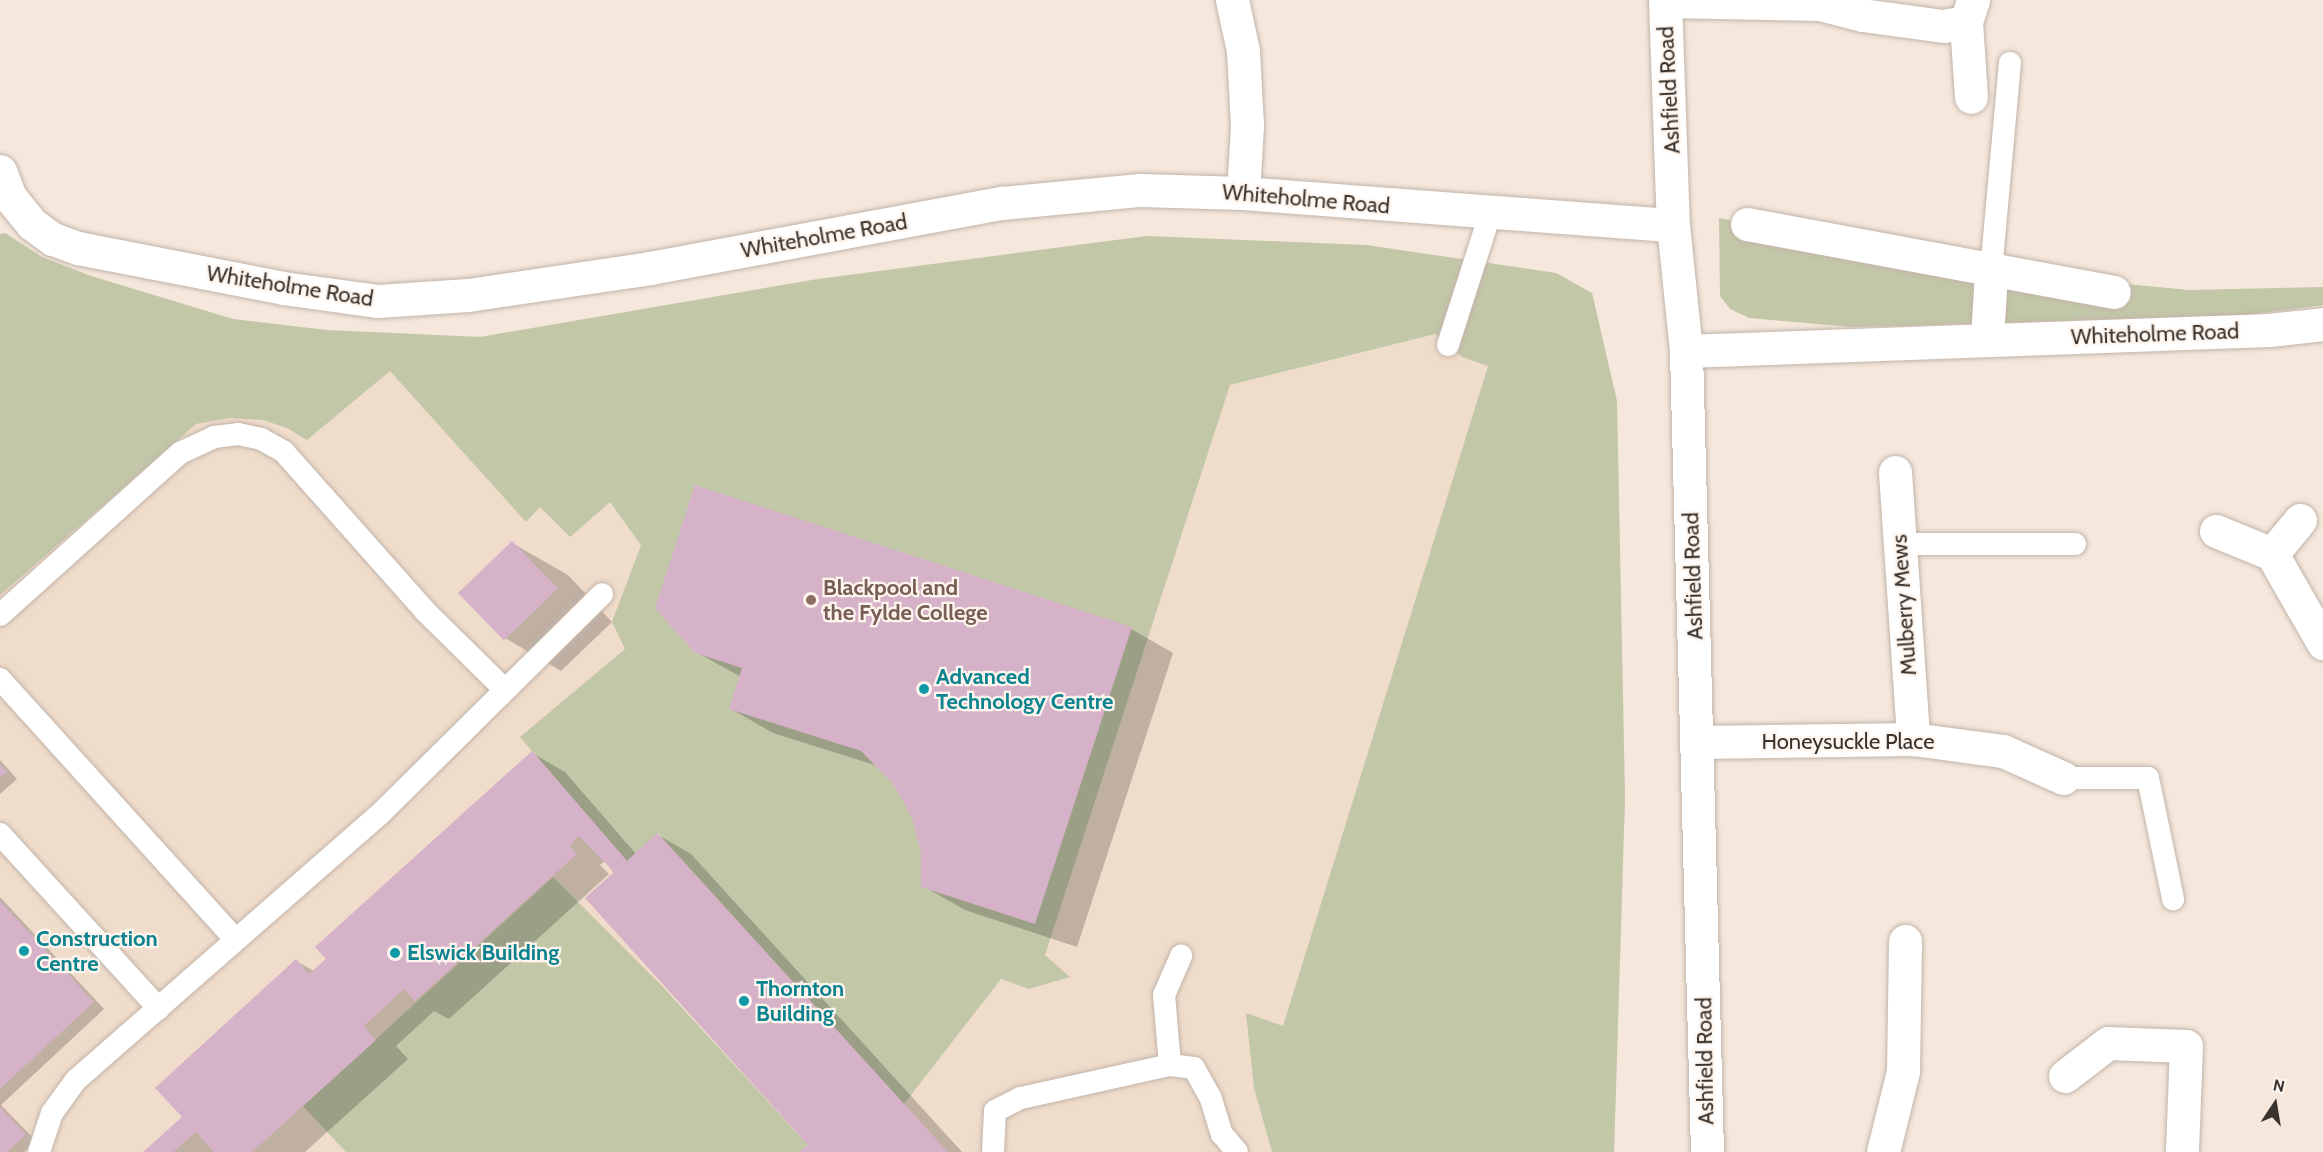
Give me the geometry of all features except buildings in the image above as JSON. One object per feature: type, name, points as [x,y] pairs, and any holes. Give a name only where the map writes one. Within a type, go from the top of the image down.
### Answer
[{"type":"street","points":[[1232,0],[1242,51],[1247,126],[1243,193]]},
{"type":"street","points":[[1665,0],[1820,4],[1904,23],[1943,26],[1970,11],[1971,97]]},
{"type":"street","name":"Ashfield Road","points":[[1665,0],[1673,225],[1686,351],[1707,1152]]},
{"type":"street","name":"Whiteholme Road","points":[[3,190],[32,224],[53,239],[78,248],[284,288],[378,301],[468,295],[650,268],[1002,203],[1140,190],[1243,193],[1490,214],[1673,225]]},
{"type":"street","name":"Whiteholme Road","points":[[1747,224],[2114,292]]},
{"type":"street","points":[[1987,339],[1991,271]]},
{"type":"street","name":"Whiteholme Road","points":[[1686,351],[2269,330],[2323,324]]},
{"type":"street","name":"Mulberry Mews","points":[[1895,472],[1913,739]]},
{"type":"street","points":[[2272,554],[2300,520]]},
{"type":"street","points":[[2216,531],[2272,554],[2323,643]]},
{"type":"street","name":"Honeysuckle Place","points":[[1698,742],[1913,739],[2003,751],[2063,778]]},
{"type":"street","points":[[1883,1152],[1903,1071],[1905,941]]},
{"type":"street","points":[[2065,1076],[2108,1043],[2186,1046],[2182,1152]]},
{"type":"lane","points":[[1991,271],[2010,63]]},
{"type":"lane","points":[[1448,345],[1490,214]]},
{"type":"lane","points":[[0,615],[180,453],[214,437],[238,434],[261,439],[284,452],[425,611],[504,689]]},
{"type":"lane","points":[[1900,544],[2075,544]]},
{"type":"lane","points":[[39,1152],[52,1113],[76,1080],[381,813],[602,594]]},
{"type":"lane","points":[[0,679],[235,939]]},
{"type":"lane","points":[[2063,778],[2148,778],[2173,899]]},
{"type":"lane","points":[[0,834],[159,1009]]},
{"type":"lane","points":[[1170,1065],[1164,995],[1181,956]]},
{"type":"lane","points":[[993,1152],[995,1111],[1021,1098],[1170,1065],[1194,1068],[1211,1099],[1220,1143],[1237,1152]]},
{"type":"shaded area","name":"Blackpool and the Fylde College","points":[[5,233],[42,257],[91,276],[233,319],[326,330],[480,337],[818,279],[1147,236],[1366,245],[1556,273],[1592,293],[1617,401],[1625,798],[1614,1152],[0,1152],[0,234]]},
{"type":"green space","points":[[1719,218],[1991,271],[2189,290],[2323,287],[2323,305],[2248,315],[1901,326],[1851,327],[1749,318],[1730,309],[1720,296]]},
{"type":"green space","points":[[5,233],[42,257],[91,276],[233,319],[326,330],[480,337],[818,279],[1147,236],[1366,245],[1556,273],[1592,293],[1617,401],[1625,798],[1614,1152],[1272,1152],[1254,1088],[1246,1013],[1283,1026],[1488,366],[1462,357],[1435,334],[1230,385],[1045,955],[1070,977],[1029,989],[1001,979],[904,1104],[658,833],[627,861],[520,737],[625,649],[612,622],[641,545],[610,502],[570,537],[540,507],[526,522],[390,371],[307,440],[287,428],[263,420],[229,418],[196,424],[0,595],[0,234]]},
{"type":"green space","points":[[553,877],[662,986],[808,1145],[799,1152],[346,1152],[303,1106]]},
{"type":"place","name":"Blackpool and the Fylde College","points":[[811,600]]},
{"type":"place","name":"Advanced Technology Centre","points":[[924,689]]},
{"type":"place","name":"Construction Centre","points":[[24,951]]},
{"type":"place","name":"Elswick Building","points":[[395,953]]},
{"type":"place","name":"Thornton Building","points":[[744,1001]]}]
